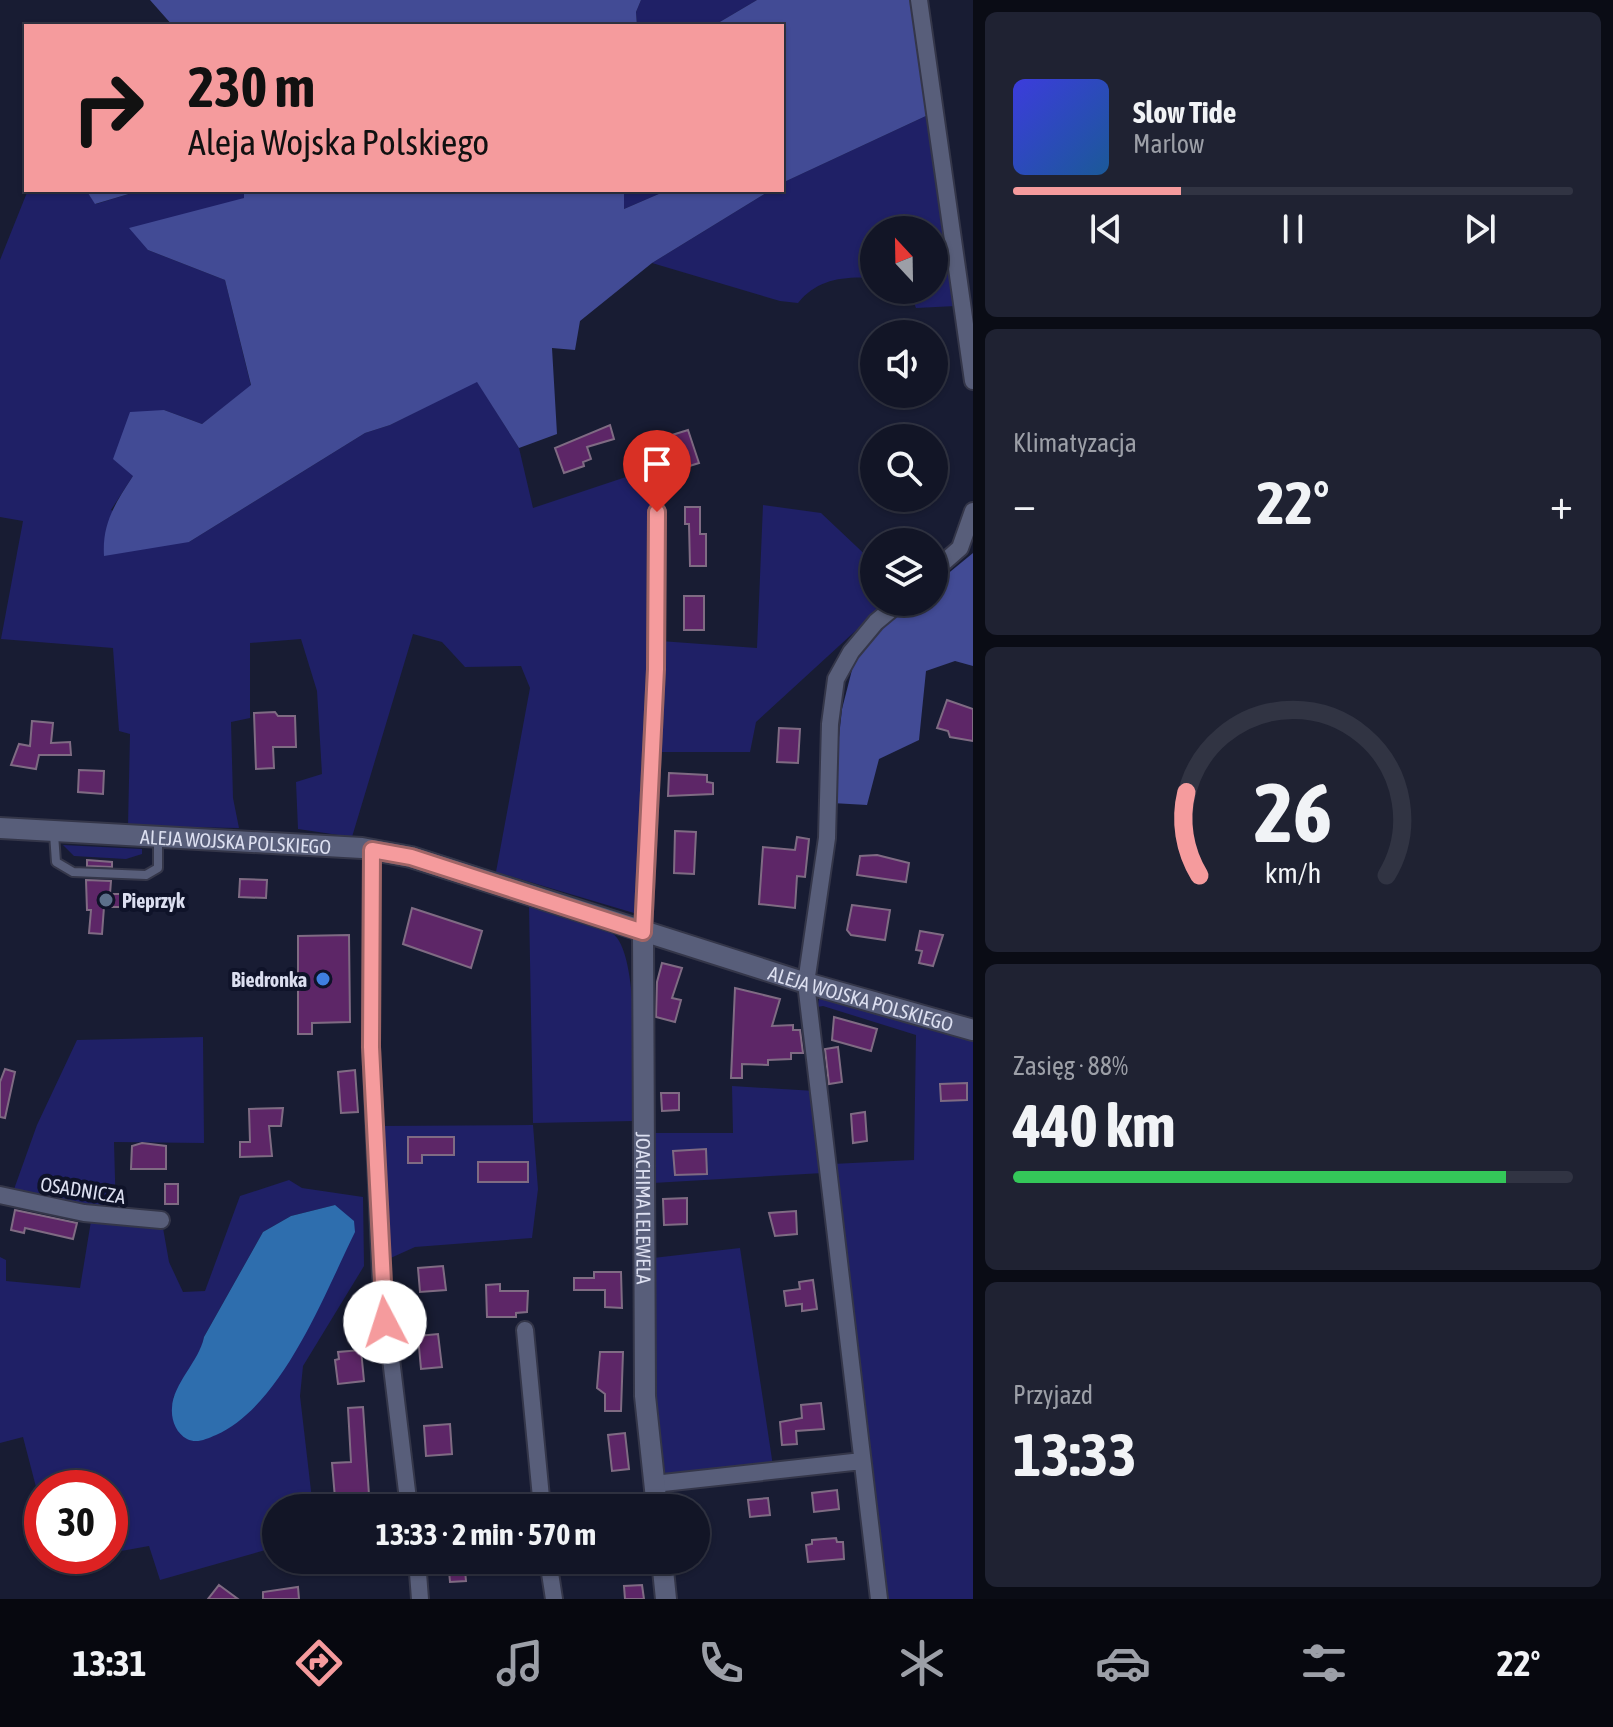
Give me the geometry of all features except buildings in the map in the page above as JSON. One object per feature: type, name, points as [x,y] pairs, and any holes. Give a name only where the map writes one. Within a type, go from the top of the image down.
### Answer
[{"type":"street","points":[[919,0],[973,381]]},
{"type":"street","points":[[948,559],[960,548],[973,511]]},
{"type":"street","points":[[643,932],[656,669],[657,512]]},
{"type":"street","points":[[879,1599],[806,983],[827,838],[830,724],[836,679],[859,642],[886,616]]},
{"type":"street","name":"ALEJA WOJSKA POLSKIEGO","points":[[0,828],[372,850],[411,857],[806,983],[973,1030]]},
{"type":"street","points":[[372,850],[371,1047],[381,1276],[407,1494]]},
{"type":"street","name":"JOACHIMA LELEWELA","points":[[643,932],[645,1396],[655,1494]]},
{"type":"street","name":"OSADNICZA","points":[[0,1195],[84,1213],[161,1220]]},
{"type":"street","points":[[525,1330],[541,1494]]},
{"type":"street","points":[[654,1484],[862,1461]]},
{"type":"street","points":[[418,1574],[420,1599]]},
{"type":"street","points":[[550,1574],[554,1599]]},
{"type":"street","points":[[663,1574],[666,1599]]},
{"type":"lane","points":[[54,831],[56,862],[73,872],[146,875],[158,868],[158,837]]},
{"type":"shaded area","points":[[150,0],[641,0],[636,12],[637,24],[171,24]]},
{"type":"shaded area","points":[[641,0],[757,0],[716,24],[637,24],[636,12]]},
{"type":"shaded area","points":[[757,0],[912,0],[928,115],[784,182],[784,24],[716,24]]},
{"type":"shaded area","points":[[928,115],[943,216],[860,216],[860,278],[822,284],[798,303],[780,301],[652,263],[768,192],[784,192],[784,182]]},
{"type":"shaded area","points":[[27,192],[87,192],[96,204],[135,192],[244,192],[244,198],[148,250],[225,280],[251,386],[202,424],[164,410],[133,476],[111,510],[189,542],[365,433],[390,425],[477,381],[519,448],[533,508],[638,473],[652,477],[644,916],[496,872],[530,688],[521,666],[465,667],[442,642],[413,634],[352,837],[298,829],[296,782],[322,774],[317,691],[301,639],[250,643],[250,718],[231,722],[233,798],[239,828],[128,826],[130,734],[119,731],[113,648],[1,639],[23,521],[0,517],[0,260]]},
{"type":"shaded area","points":[[87,192],[135,192],[95,204]]},
{"type":"shaded area","points":[[244,192],[624,192],[624,209],[663,192],[768,192],[652,263],[580,321],[575,350],[552,348],[557,434],[519,448],[477,382],[390,425],[365,433],[189,542],[104,556],[108,524],[115,505],[133,476],[113,459],[130,412],[164,410],[202,424],[251,385],[225,280],[148,250],[129,228],[244,198]]},
{"type":"shaded area","points":[[624,192],[663,192],[624,209]]},
{"type":"shaded area","points":[[948,251],[956,306],[916,308],[914,304],[948,304]]},
{"type":"shaded area","points":[[763,505],[821,513],[860,550],[860,616],[872,616],[756,722],[750,752],[659,752],[660,641],[757,648]]},
{"type":"shaded area","points":[[973,553],[973,666],[955,661],[926,671],[919,740],[879,759],[867,805],[832,803],[842,709],[854,662],[884,625],[895,616],[948,616],[948,574]]},
{"type":"shaded area","points":[[63,845],[142,849],[142,854],[126,859],[74,856]]},
{"type":"shaded area","points":[[529,906],[604,929],[612,933],[621,945],[628,965],[634,1021],[634,1121],[533,1123]]},
{"type":"shaded area","points":[[821,992],[973,1038],[973,1599],[886,1599],[832,1164],[914,1160],[916,1035],[823,1006],[817,1007]]},
{"type":"shaded area","points":[[203,1037],[204,1143],[114,1142],[116,1215],[13,1192],[37,1125],[77,1040]]},
{"type":"shaded area","points":[[732,1086],[815,1091],[823,1173],[653,1183],[654,1133],[733,1133]]},
{"type":"shaded area","points":[[533,1125],[538,1189],[532,1238],[415,1247],[384,1261],[379,1126]]},
{"type":"shaded area","points":[[289,1180],[302,1188],[363,1197],[364,1266],[303,1366],[300,1396],[311,1494],[262,1494],[262,1551],[160,1580],[149,1546],[128,1550],[128,1470],[32,1470],[23,1437],[0,1443],[0,1257],[6,1260],[6,1281],[80,1288],[91,1221],[163,1228],[169,1262],[183,1292],[205,1291],[240,1196]],"holes":[[[335,1205],[173,1398],[200,1355],[204,1337],[263,1232],[291,1216]]]},
{"type":"shaded area","points":[[335,1205],[354,1221],[355,1232],[315,1316],[281,1375],[240,1421],[205,1439],[187,1439],[175,1426],[173,1399],[263,1232],[291,1216]]},
{"type":"shaded area","points":[[740,1248],[773,1466],[671,1476],[665,1473],[657,1404],[653,1258]]},
{"type":"place","name":"Pieprzyk","points":[[106,900]]},
{"type":"place","name":"Biedronka","points":[[323,979]]},
{"type":"route","points":[[385,1322],[371,1047],[369,872],[372,850],[411,857],[643,932],[656,669],[657,512]]}]
